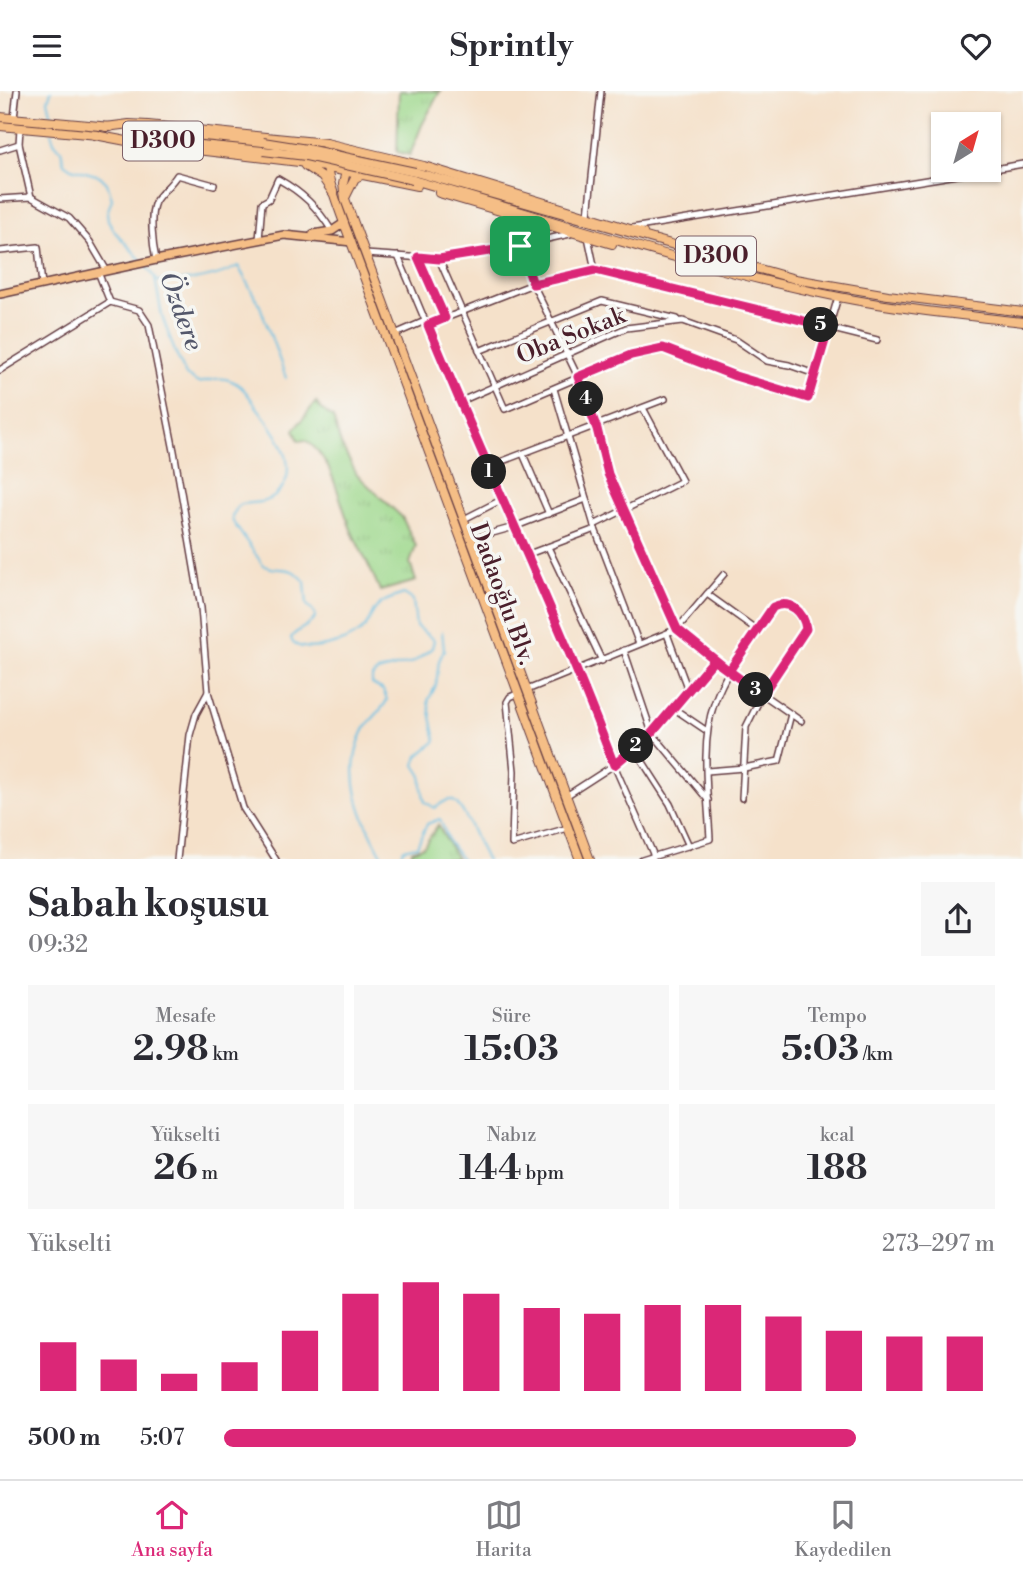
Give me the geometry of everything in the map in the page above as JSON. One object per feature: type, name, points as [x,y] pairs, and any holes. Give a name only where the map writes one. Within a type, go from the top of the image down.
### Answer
[{"type":"highway","name":"D300","points":[[0,117],[41,125],[107,127],[263,146],[414,176],[795,279],[839,288],[1023,312]]},
{"type":"highway","name":"D300","points":[[0,126],[20,128],[41,125]]},
{"type":"highway","points":[[107,127],[148,125],[326,143],[424,166],[632,228],[655,239]]},
{"type":"highway","name":"D300","points":[[64,127],[95,135],[263,146]]},
{"type":"highway","points":[[95,135],[138,143],[299,162],[413,185],[634,250],[664,254]]},
{"type":"highway","name":"Dadaoğlu Blv.","points":[[326,143],[325,155],[344,223],[523,692],[590,859]]},
{"type":"highway","name":"Dadaoğlu Blv.","points":[[351,149],[345,171],[345,199],[464,519],[580,859]]},
{"type":"highway","points":[[299,162],[321,177],[334,194]]},
{"type":"highway","points":[[345,199],[350,185],[355,178],[362,175]]},
{"type":"highway","name":"D300","points":[[414,176],[664,254],[838,297],[918,310],[1023,322]]},
{"type":"main road","points":[[304,236],[332,231],[344,223]]},
{"type":"main road","points":[[0,294],[153,260],[284,235],[352,242]]},
{"type":"street","points":[[14,118],[17,91]]},
{"type":"street","points":[[588,215],[601,91]]},
{"type":"street","points":[[20,128],[19,144],[31,197]]},
{"type":"street","points":[[0,150],[19,144]]},
{"type":"street","points":[[1001,168],[1023,164]]},
{"type":"street","points":[[153,260],[153,207],[157,199],[177,175],[214,185]]},
{"type":"street","points":[[259,240],[262,203],[269,198],[278,179],[300,192],[319,209],[332,231]]},
{"type":"street","points":[[632,228],[931,179]]},
{"type":"street","points":[[0,199],[31,197],[69,218],[90,242],[107,271]]},
{"type":"street","points":[[365,254],[439,259],[520,246],[573,233]]},
{"type":"street","points":[[589,237],[595,270]]},
{"type":"street","points":[[520,246],[533,284],[578,377],[596,426],[608,474],[677,629],[714,660],[801,721]]},
{"type":"street","points":[[0,251],[38,247],[42,285]]},
{"type":"street","points":[[398,256],[501,500],[578,670],[614,765],[654,856]]},
{"type":"street","points":[[418,257],[445,318]]},
{"type":"street","points":[[439,259],[505,409],[631,355],[663,348],[735,376],[808,398],[838,297]]},
{"type":"street","points":[[395,334],[533,284],[595,270],[877,340]]},
{"type":"street","points":[[98,272],[110,302]]},
{"type":"street","points":[[479,351],[602,301],[682,321]]},
{"type":"street","points":[[0,370],[110,302],[139,310],[149,325],[201,608],[208,692],[243,807],[276,859]]},
{"type":"street","name":"Oba Sokak","points":[[459,402],[626,328],[682,321],[736,340],[766,361],[815,374]]},
{"type":"street","points":[[554,389],[594,527],[639,645]]},
{"type":"street","points":[[487,467],[665,399]]},
{"type":"street","points":[[526,555],[594,527],[682,481],[643,408]]},
{"type":"street","points":[[523,454],[549,514]]},
{"type":"street","points":[[471,539],[514,527],[586,499]]},
{"type":"street","points":[[464,519],[501,500]]},
{"type":"street","points":[[548,547],[601,661]]},
{"type":"street","points":[[569,828],[512,844],[514,771],[507,702],[510,697],[677,629],[724,574]]},
{"type":"street","points":[[707,594],[757,630]]},
{"type":"street","points":[[642,859],[710,839],[707,731],[713,704],[729,671],[773,607],[780,604],[799,611],[806,629],[762,695],[746,727],[743,798]]},
{"type":"street","points":[[667,634],[688,690]]},
{"type":"street","points":[[624,650],[652,733],[708,800]]},
{"type":"street","points":[[566,796],[614,765],[652,733],[714,660]]},
{"type":"street","points":[[177,859],[190,735],[196,714],[208,692]]},
{"type":"street","points":[[673,708],[707,731]]},
{"type":"street","points":[[707,771],[744,768],[779,761],[791,714]]},
{"type":"street","points":[[634,748],[670,804],[689,846]]},
{"type":"green space","points":[[399,91],[440,91],[410,155],[397,152]]},
{"type":"green space","points":[[316,402],[333,418],[341,445],[357,475],[402,517],[416,546],[410,563],[416,581],[380,591],[352,532],[329,469],[315,447],[305,440],[299,441],[294,430]]},
{"type":"green space","points":[[438,825],[457,859],[411,859],[412,851],[424,846]]},
{"type":"waterway","name":"Özdere","points":[[51,91],[48,100],[52,117]]},
{"type":"waterway","name":"Özdere","points":[[51,133],[61,150],[64,163],[71,168],[100,176],[107,183],[112,199],[107,213],[108,220],[115,232],[141,260]]},
{"type":"waterway","name":"Özdere","points":[[145,264],[155,278],[162,316],[186,375],[198,383],[221,379],[238,384],[271,426],[284,449],[288,474],[284,485],[271,499],[239,505],[232,516],[233,522],[263,565],[294,572],[305,582],[307,605],[315,616],[314,620],[294,634],[291,638],[293,643],[317,647],[346,640],[368,624],[382,603],[404,594],[413,600],[416,626],[434,640],[432,648],[414,662],[377,672],[372,677],[372,684],[383,690],[387,700],[364,730],[357,747],[354,780],[362,813],[384,859]]},
{"type":"waterway","points":[[157,281],[199,279],[238,266],[260,306],[286,378]]},
{"type":"waterway","points":[[442,631],[444,650],[439,661],[436,685],[428,701],[436,741],[418,756],[415,765],[422,776],[425,802],[435,808],[447,800],[456,803],[466,817],[486,859]]},
{"type":"waterway","name":"Özdere","points":[[403,859],[403,849],[417,846],[427,824],[440,819],[449,842],[461,859]]},
{"type":"route","points":[[520,246],[439,259],[418,257],[445,318],[428,325],[489,473],[578,670],[614,765],[652,733],[714,660],[729,671],[773,607],[780,604],[793,607],[802,615],[806,629],[762,695],[729,671],[677,629],[608,474],[597,429],[578,377],[631,355],[663,348],[735,376],[808,398],[829,327],[595,270],[533,284],[520,246]]}]
